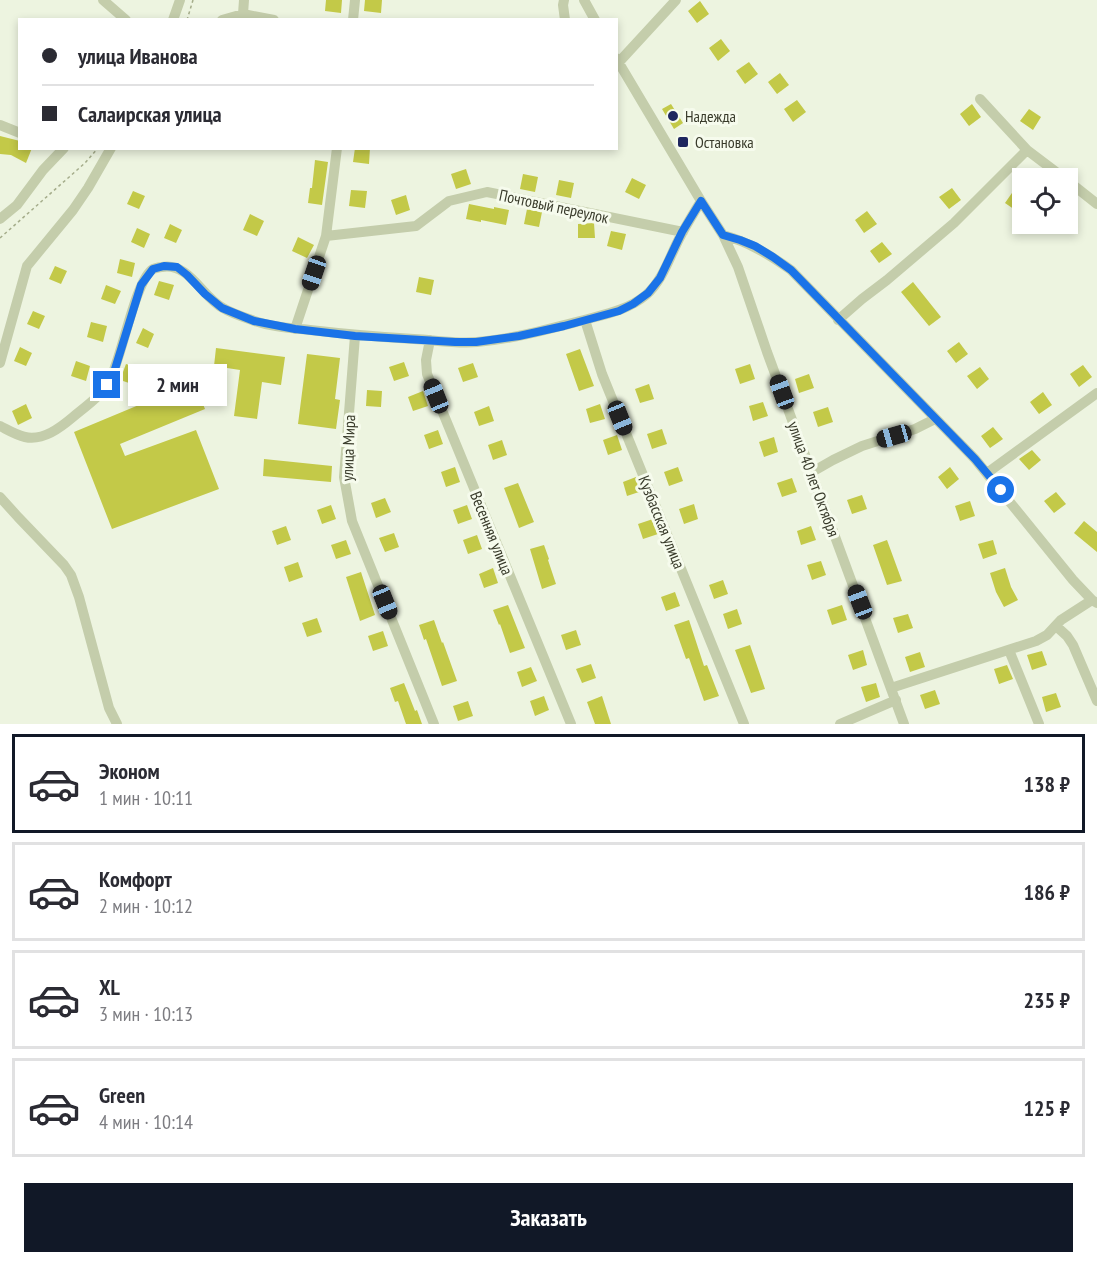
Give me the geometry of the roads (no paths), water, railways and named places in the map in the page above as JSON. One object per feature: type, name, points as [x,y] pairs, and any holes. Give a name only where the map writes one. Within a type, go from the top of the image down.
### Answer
[{"type":"street","points":[[103,0],[124,18]]},
{"type":"street","points":[[174,18],[180,0]]},
{"type":"street","points":[[243,14],[244,0]]},
{"type":"street","points":[[353,18],[355,0]]},
{"type":"street","points":[[564,0],[565,18]]},
{"type":"street","points":[[584,0],[594,18]]},
{"type":"street","points":[[618,60],[676,0]]},
{"type":"street","points":[[229,18],[243,14],[264,18]]},
{"type":"street","name":"улица 40 лет Октября","points":[[618,60],[723,235],[738,267],[904,724]]},
{"type":"street","points":[[980,99],[1028,150],[1051,168]]},
{"type":"street","points":[[0,125],[18,132]]},
{"type":"street","points":[[0,219],[17,205],[43,170],[62,150]]},
{"type":"street","points":[[0,363],[27,266],[73,210],[110,150]]},
{"type":"street","points":[[295,329],[326,236],[337,150]]},
{"type":"street","points":[[838,320],[954,223],[1028,150]]},
{"type":"street","points":[[1078,189],[1097,204]]},
{"type":"street","name":"Почтовый переулок","points":[[326,236],[416,226],[450,201],[487,192],[682,232]]},
{"type":"street","points":[[0,426],[23,437],[33,438],[46,435],[91,402],[107,385],[115,369],[141,285],[153,269],[164,266],[177,267],[222,308],[254,321],[295,329],[355,336],[476,342],[519,336],[619,311],[633,304],[648,293],[660,278],[682,232],[701,201]]},
{"type":"street","points":[[723,235],[755,246],[791,270],[987,473],[1073,580],[1094,602],[1062,620],[1047,635],[1036,641],[891,688]]},
{"type":"street","name":"Кузбасская улица","points":[[585,320],[602,374],[744,724]]},
{"type":"street","name":"улица Мира","points":[[355,336],[344,477],[352,521],[434,724]]},
{"type":"street","name":"Весенняя улица","points":[[430,340],[426,360],[427,374],[571,724]]},
{"type":"street","points":[[987,473],[1097,393]]},
{"type":"street","points":[[812,472],[862,446],[915,429],[935,419]]},
{"type":"street","points":[[0,497],[71,575],[110,708],[117,724]]},
{"type":"street","points":[[1056,626],[1073,645],[1097,701]]},
{"type":"street","points":[[1010,650],[1039,724]]},
{"type":"street","points":[[840,724],[896,700]]},
{"type":"place","name":"Надежда","points":[[673,116]]},
{"type":"place","name":"Остановка","points":[[683,142]]}]
